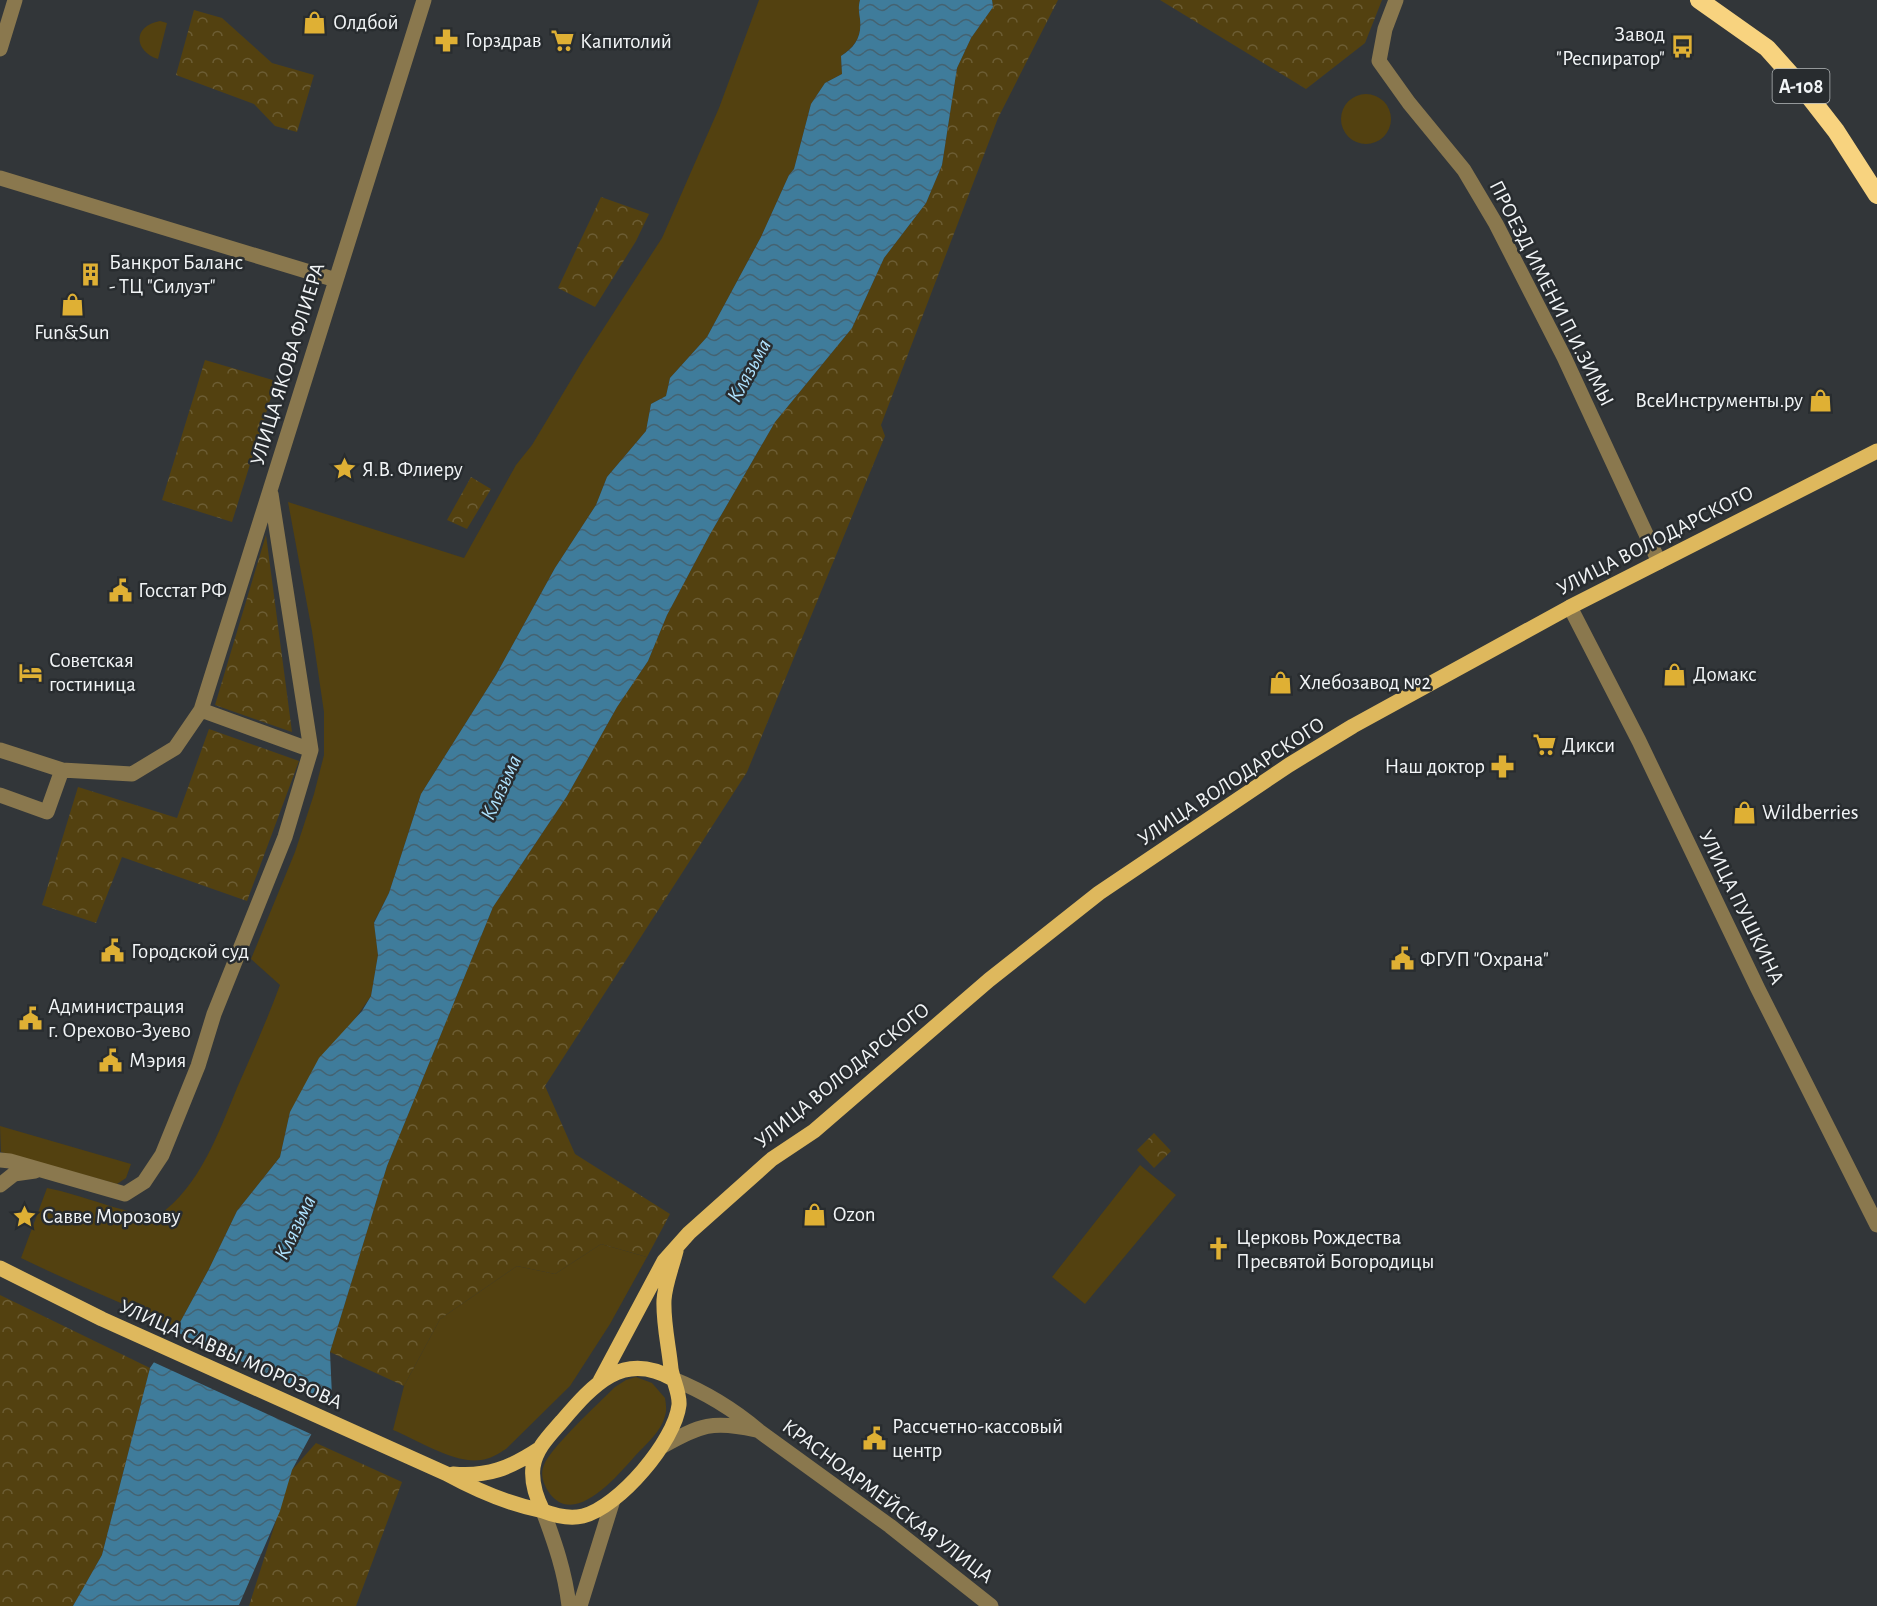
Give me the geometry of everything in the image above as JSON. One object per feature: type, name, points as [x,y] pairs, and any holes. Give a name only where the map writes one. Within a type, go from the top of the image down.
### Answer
[{"type":"highway","name":"А-108","points":[[1699,0],[1767,48],[1801,86],[1836,131],[1877,195]]},
{"type":"main road","name":"УЛИЦА ВОЛОДАРСКОГО","points":[[600,1381],[664,1261],[689,1233],[772,1160],[814,1131],[989,980],[1099,893],[1290,765],[1353,726],[1570,607],[1877,450]]},
{"type":"main road","name":"УЛИЦА САВВЫ МОРОЗОВА","points":[[0,1268],[102,1319],[447,1474],[496,1499],[562,1517],[584,1516],[613,1500],[663,1446],[675,1423],[679,1403],[673,1379],[664,1299],[677,1248]]},
{"type":"main road","points":[[543,1511],[535,1494],[533,1467],[539,1449],[576,1405],[600,1381],[616,1372],[642,1367],[663,1373],[673,1379]]},
{"type":"main road","name":"УЛИЦА САВВЫ МОРОЗОВА","points":[[447,1474],[488,1474],[513,1465],[539,1449]]},
{"type":"street","points":[[0,49],[15,0]]},
{"type":"street","name":"УЛИЦА ЯКОВА ФЛИЕРА","points":[[311,750],[270,488],[424,0]]},
{"type":"street","name":"ПРОЕЗД ИМЕНИ П.И.ЗИМЫ","points":[[1396,0],[1385,29],[1379,61],[1409,103],[1464,170],[1496,224],[1564,357],[1659,562]]},
{"type":"street","points":[[0,178],[336,280]]},
{"type":"street","points":[[0,750],[62,770],[132,774],[175,748],[201,710],[270,488]]},
{"type":"street","name":"УЛИЦА ПУШКИНА","points":[[1570,607],[1639,741],[1758,989],[1877,1225]]},
{"type":"street","points":[[0,1160],[125,1194],[144,1182],[162,1155],[198,1066],[214,1014],[285,837],[311,750],[201,710]]},
{"type":"street","points":[[0,795],[47,812],[62,770]]},
{"type":"street","points":[[0,1185],[14,1174],[27,1171],[49,1172]]},
{"type":"street","points":[[0,1263],[15,1276]]},
{"type":"street","name":"КРАСНОАРМЕЙСКАЯ УЛИЦА","points":[[673,1379],[724,1404],[890,1526],[991,1606]]},
{"type":"street","points":[[663,1446],[700,1427],[736,1425],[759,1431]]},
{"type":"street","points":[[580,1606],[613,1500]]},
{"type":"street","points":[[543,1511],[567,1582],[569,1606]]},
{"type":"green space","points":[[759,0],[860,0],[859,36],[854,45],[841,56],[842,74],[825,83],[811,104],[794,169],[789,175],[761,237],[707,337],[670,378],[666,396],[651,404],[646,431],[607,477],[596,505],[555,568],[496,675],[421,794],[389,893],[374,922],[378,955],[371,996],[290,1112],[280,1157],[237,1211],[177,1328],[21,1258],[47,1188],[116,1208],[158,1216],[173,1204],[196,1174],[215,1141],[280,985],[251,959],[295,852],[324,755],[324,712],[312,631],[288,502],[464,558],[516,465],[532,445],[583,360],[662,238],[719,108]]},
{"type":"green space","points":[[992,0],[1058,0],[998,118],[881,425],[885,436],[747,772],[545,1086],[575,1154],[670,1214],[647,1257],[601,1244],[555,1274],[517,1266],[440,1319],[404,1386],[330,1352],[387,1166],[493,907],[567,796],[617,707],[648,661],[667,615],[709,536],[775,422],[852,328],[884,258],[926,203],[942,165],[957,68],[971,38],[993,7]]},
{"type":"green space","points":[[1160,0],[1382,0],[1365,43],[1306,89]]},
{"type":"green space","points":[[194,10],[222,18],[272,63],[314,75],[297,132],[275,126],[254,104],[176,75]]},
{"type":"green space","points":[[160,21],[167,23],[158,59],[144,50],[139,39],[144,28]]},
{"type":"green space","points":[[1361,94],[1371,94],[1384,101],[1391,114],[1391,124],[1384,137],[1371,144],[1361,144],[1352,140],[1345,133],[1341,124],[1341,114],[1345,105],[1352,98]]},
{"type":"green space","points":[[601,197],[649,214],[636,241],[595,307],[558,288]]},
{"type":"green space","points":[[205,360],[276,381],[232,522],[162,500]]},
{"type":"green space","points":[[471,477],[491,489],[467,529],[447,520]]},
{"type":"green space","points":[[266,535],[292,732],[215,705]]},
{"type":"green space","points":[[209,729],[299,761],[247,901],[122,857],[96,923],[42,905],[78,787],[177,818]]},
{"type":"green space","points":[[0,1126],[131,1164],[126,1178],[117,1184],[1,1152]]},
{"type":"green space","points":[[1154,1133],[1171,1151],[1154,1168],[1137,1150]]},
{"type":"green space","points":[[1140,1165],[1176,1195],[1085,1304],[1052,1277]]},
{"type":"green space","points":[[601,1244],[647,1257],[610,1324],[570,1386],[506,1449],[494,1456],[470,1460],[448,1455],[393,1430],[404,1386],[440,1319],[517,1266],[555,1274]]},
{"type":"green space","points":[[0,1295],[150,1368],[102,1555],[73,1606],[0,1606]]},
{"type":"green space","points":[[636,1377],[652,1383],[665,1398],[666,1414],[660,1427],[653,1438],[607,1486],[582,1502],[570,1505],[558,1501],[548,1491],[543,1478],[542,1472],[548,1457],[576,1425],[615,1387]]},
{"type":"green space","points":[[316,1443],[402,1482],[356,1606],[249,1606],[292,1470]]},
{"type":"water","name":"Клязьма","points":[[860,0],[992,0],[993,7],[971,38],[957,68],[942,165],[926,203],[884,258],[852,328],[775,422],[709,536],[667,615],[648,661],[617,707],[567,796],[493,907],[387,1166],[330,1352],[332,1396],[292,1470],[280,1511],[239,1605],[73,1606],[102,1555],[150,1368],[177,1328],[237,1211],[280,1157],[290,1112],[319,1058],[362,1011],[371,996],[378,955],[374,923],[389,893],[421,794],[496,675],[555,568],[596,505],[607,477],[646,431],[651,404],[666,396],[670,378],[707,337],[761,237],[789,175],[794,169],[811,104],[825,83],[842,74],[841,56],[854,45],[859,36]]},
{"type":"pier","points":[[172,1330],[331,1402],[313,1435],[151,1361]]},
{"type":"place","name":"Олдбой","points":[[315,22]]},
{"type":"place","name":"Горздрав","points":[[447,40]]},
{"type":"place","name":"Капитолий","points":[[562,41]]},
{"type":"place","name":"Завод \"Респиратор\"","points":[[1683,46]]},
{"type":"place","name":"Банкрот Баланс - ТЦ \"Силуэт\"","points":[[91,274]]},
{"type":"place","name":"Fun&Sun","points":[[72,304]]},
{"type":"place","name":"ВсеИнструменты.ру","points":[[1821,400]]},
{"type":"place","name":"Я.В. Флиеру","points":[[344,469]]},
{"type":"place","name":"Госстат РФ","points":[[120,590]]},
{"type":"place","name":"Советская гостиница","points":[[31,672]]},
{"type":"place","name":"Домакс","points":[[1675,674]]},
{"type":"place","name":"Хлебозавод №2","points":[[1281,682]]},
{"type":"place","name":"Дикси","points":[[1544,745]]},
{"type":"place","name":"Наш доктор","points":[[1503,766]]},
{"type":"place","name":"Wildberries","points":[[1744,812]]},
{"type":"place","name":"Городской суд","points":[[113,951]]},
{"type":"place","name":"ФГУП \"Охрана\"","points":[[1402,959]]},
{"type":"place","name":"Администрация г. Орехово-Зуево","points":[[30,1018]]},
{"type":"place","name":"Мэрия","points":[[111,1060]]},
{"type":"place","name":"Ozon","points":[[815,1214]]},
{"type":"place","name":"Савве Морозову","points":[[24,1216]]},
{"type":"place","name":"Церковь Рождества Пресвятой Богородицы","points":[[1218,1249]]},
{"type":"place","name":"Рассчетно-кассовый центр","points":[[874,1438]]}]
